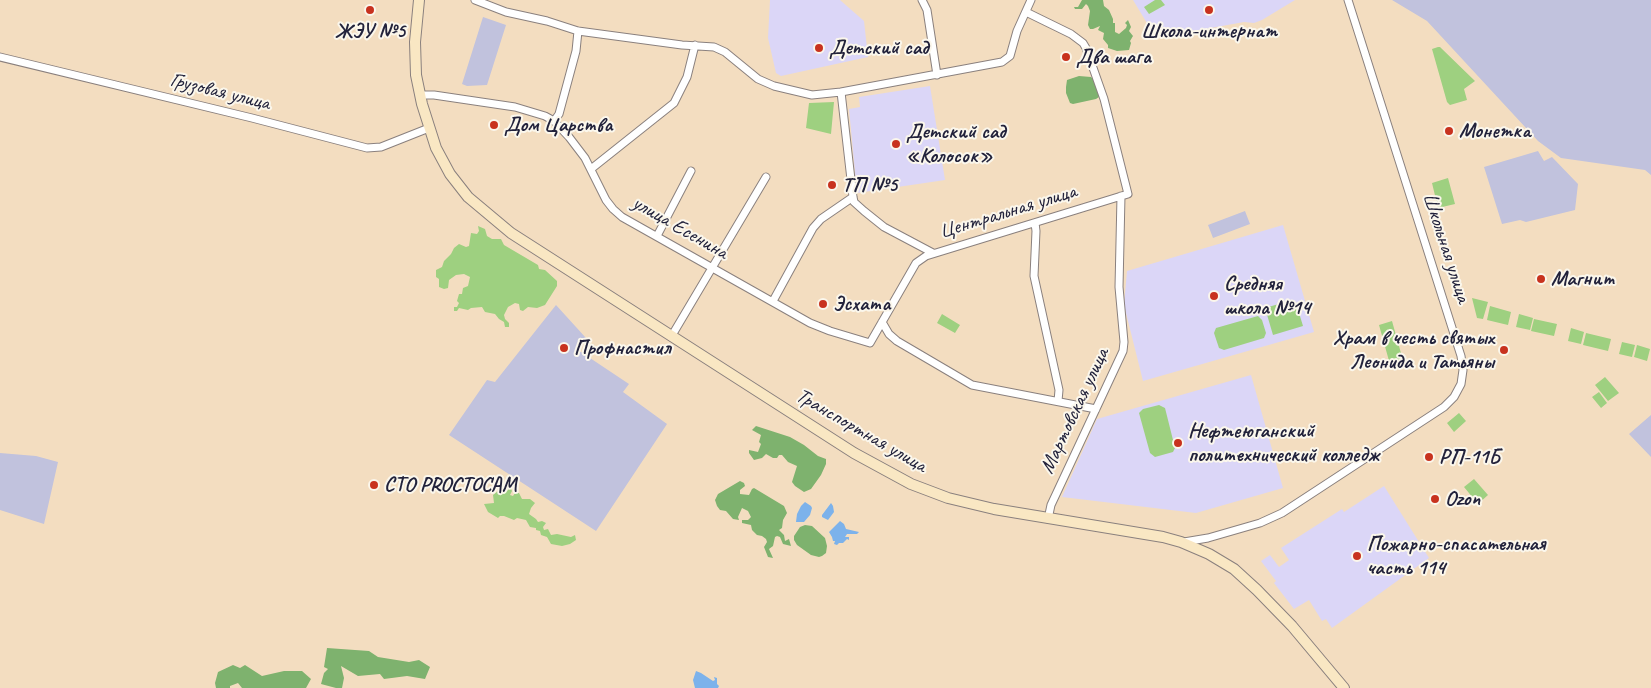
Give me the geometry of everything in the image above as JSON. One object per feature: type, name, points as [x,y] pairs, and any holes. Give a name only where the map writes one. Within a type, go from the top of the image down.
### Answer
[{"type":"street","name":"Транспортная улица","points":[[419,0],[415,42],[416,75],[429,128],[450,174],[468,197],[511,233],[854,453],[904,481],[963,502],[1150,535],[1181,542],[1209,554],[1234,569],[1258,590],[1292,626],[1344,688]]},
{"type":"street","points":[[475,0],[513,14],[547,21],[578,31],[714,47],[725,52],[758,79],[778,88],[812,95],[841,92],[936,75],[996,64],[1006,60],[1031,0]]},
{"type":"street","points":[[922,0],[927,10],[936,75]]},
{"type":"street","name":"Школьная улица","points":[[1181,542],[1208,538],[1260,523],[1282,513],[1444,408],[1458,392],[1462,377],[1461,356],[1348,0]]},
{"type":"street","points":[[1026,12],[1071,34],[1083,43],[1086,48],[1101,89],[1128,194],[1121,196]]},
{"type":"street","points":[[554,121],[559,114],[576,51],[578,31]]},
{"type":"street","points":[[591,169],[674,103],[687,77],[695,45]]},
{"type":"street","name":"Грузовая улица","points":[[0,57],[367,148],[381,147],[429,128]]},
{"type":"street","points":[[772,301],[821,219],[853,197],[841,92]]},
{"type":"street","name":"улица Есенина","points":[[420,95],[434,95],[534,111],[554,121],[569,137],[591,169],[613,210],[622,217],[820,328],[870,343],[882,322]]},
{"type":"street","points":[[657,236],[690,171]]},
{"type":"street","points":[[672,337],[766,177]]},
{"type":"street","name":"Центральная улица","points":[[853,197],[858,206],[871,218],[914,244],[933,253],[1121,196]]},
{"type":"street","name":"Мартовская улица","points":[[1048,518],[1051,505],[1124,347],[1119,287],[1121,196]]},
{"type":"street","points":[[1035,223],[1034,276],[1058,390],[1058,402]]},
{"type":"street","points":[[914,244],[918,253],[916,263],[882,322],[889,334],[897,341],[972,385],[1096,409]]},
{"type":"street","points":[[916,263],[933,253]]},
{"type":"street","points":[[1208,538],[1204,546],[1209,554]]},
{"type":"shaded area","name":"Детский сад","points":[[770,0],[840,0],[864,21],[868,57],[781,76],[776,73],[768,38]]},
{"type":"shaded area","name":"Школа-интернат","points":[[1133,0],[1295,0],[1254,23],[1244,22],[1156,38]]},
{"type":"shaded area","points":[[1392,0],[1651,0],[1651,175],[1645,170],[1561,158],[1538,141],[1427,21]]},
{"type":"shaded area","points":[[483,17],[506,25],[487,85],[467,86],[462,84]]},
{"type":"shaded area","name":"Детский сад «Колосок»","points":[[930,86],[945,180],[857,193],[849,109],[860,107],[859,97]]},
{"type":"shaded area","points":[[1538,151],[1544,161],[1552,157],[1578,184],[1575,210],[1526,222],[1520,220],[1502,224],[1484,167]]},
{"type":"shaded area","points":[[1245,211],[1250,224],[1213,238],[1208,225]]},
{"type":"shaded area","name":"Средняя школа №14","points":[[1283,225],[1314,332],[1143,381],[1124,305],[1127,271]]},
{"type":"shaded area","points":[[556,305],[586,338],[578,350],[629,384],[623,392],[667,424],[596,531],[449,435],[487,380],[495,382]]},
{"type":"shaded area","name":"Нефтеюганский политехнический колледж","points":[[1251,375],[1283,488],[1196,513],[1062,497],[1097,419]]},
{"type":"shaded area","points":[[1651,415],[1651,457],[1629,434]]},
{"type":"shaded area","points":[[0,453],[36,456],[58,462],[44,524],[0,510]]},
{"type":"shaded area","name":"Пожарно-спасательная часть 114","points":[[1384,486],[1429,558],[1332,628],[1326,619],[1322,621],[1309,600],[1294,609],[1274,583],[1276,581],[1261,561],[1270,555],[1279,567],[1289,560],[1281,548],[1342,509],[1344,512]]},
{"type":"green space","points":[[1082,0],[1103,0],[1104,6],[1109,10],[1113,23],[1115,23],[1115,32],[1119,34],[1126,28],[1127,25],[1125,23],[1128,20],[1131,27],[1129,31],[1133,36],[1130,41],[1129,50],[1117,51],[1108,48],[1103,39],[1104,33],[1098,30],[1100,26],[1090,29],[1088,25],[1090,11],[1088,6],[1086,4],[1082,9],[1075,9],[1074,7],[1078,7]]},
{"type":"green space","points":[[1155,0],[1161,0],[1165,5],[1149,14],[1144,7]]},
{"type":"green space","points":[[1438,47],[1475,81],[1464,89],[1467,100],[1450,105],[1447,102],[1432,49]]},
{"type":"green space","points":[[1079,76],[1091,77],[1094,80],[1099,97],[1073,104],[1070,103],[1066,93],[1067,80]]},
{"type":"green space","points":[[834,102],[831,134],[806,128],[809,103]]},
{"type":"green space","points":[[1448,178],[1455,204],[1438,208],[1432,183]]},
{"type":"green space","points":[[478,226],[485,229],[487,236],[492,239],[501,239],[504,245],[538,265],[539,269],[545,270],[557,281],[557,286],[545,305],[537,308],[528,307],[523,311],[520,310],[519,304],[515,303],[508,307],[504,315],[509,323],[509,327],[505,327],[504,322],[495,314],[485,312],[482,307],[468,310],[459,308],[457,311],[454,311],[454,307],[457,307],[459,303],[457,301],[459,294],[462,294],[463,288],[468,286],[470,277],[464,274],[456,275],[449,280],[448,288],[439,287],[436,270],[442,267],[444,261],[459,244],[466,247],[469,246],[471,233],[477,234],[479,231]]},
{"type":"green space","points":[[1472,298],[1488,302],[1483,319],[1477,318]]},
{"type":"green space","points":[[1282,303],[1283,307],[1296,303],[1303,326],[1273,335],[1265,308]]},
{"type":"green space","points":[[1490,306],[1511,312],[1508,325],[1487,320]]},
{"type":"green space","points":[[942,314],[960,325],[955,333],[937,323]]},
{"type":"green space","points":[[1519,314],[1533,318],[1530,330],[1516,327]]},
{"type":"green space","points":[[1258,316],[1262,320],[1266,333],[1264,338],[1224,350],[1219,348],[1214,333],[1216,328]]},
{"type":"green space","points":[[1534,319],[1557,324],[1554,336],[1531,331]]},
{"type":"green space","points":[[1392,321],[1404,364],[1391,368],[1379,325]]},
{"type":"green space","points":[[1571,328],[1584,332],[1581,344],[1568,341]]},
{"type":"green space","points":[[1586,333],[1611,339],[1608,351],[1583,345]]},
{"type":"green space","points":[[1622,342],[1635,345],[1632,357],[1619,354]]},
{"type":"green space","points":[[1637,345],[1650,349],[1647,361],[1634,357]]},
{"type":"green space","points":[[1605,377],[1619,393],[1608,401],[1595,385]]},
{"type":"green space","points":[[1599,392],[1607,403],[1601,408],[1592,397]]},
{"type":"green space","points":[[1159,405],[1165,408],[1175,448],[1173,452],[1155,457],[1150,453],[1139,413],[1143,409]]},
{"type":"green space","points":[[1459,413],[1466,421],[1454,432],[1447,423]]},
{"type":"green space","points":[[756,426],[790,437],[818,456],[826,459],[821,475],[811,489],[804,492],[795,486],[792,482],[797,466],[788,462],[782,455],[773,458],[766,454],[762,458],[754,460],[749,450],[758,452],[761,444],[759,442],[761,435],[752,430]]},
{"type":"green space","points":[[1474,479],[1488,495],[1478,504],[1464,487]]},
{"type":"green space","points":[[740,481],[745,486],[740,490],[740,494],[749,495],[754,488],[784,506],[787,513],[783,520],[782,528],[779,530],[784,535],[785,541],[789,539],[791,546],[783,544],[780,537],[775,537],[773,546],[769,549],[773,558],[768,557],[764,547],[767,542],[766,539],[757,535],[752,530],[751,525],[742,523],[742,520],[748,520],[751,517],[748,511],[742,508],[738,517],[739,520],[733,519],[726,511],[720,510],[717,506],[715,500],[718,494]]},
{"type":"green space","points":[[499,485],[506,486],[503,491],[507,491],[510,487],[512,491],[510,495],[513,496],[515,493],[519,493],[522,499],[530,499],[535,503],[529,514],[538,522],[546,523],[543,527],[544,530],[548,529],[551,535],[557,534],[571,537],[575,535],[576,540],[562,546],[551,544],[547,537],[541,535],[540,531],[530,527],[526,520],[517,518],[514,520],[504,516],[498,518],[488,512],[484,504],[494,503],[493,495],[498,491]]},
{"type":"green space","points":[[805,525],[812,526],[825,538],[826,553],[822,556],[811,555],[797,545],[794,540],[794,536],[800,527]]},
{"type":"green space","points":[[327,648],[369,651],[378,657],[409,662],[419,660],[430,667],[425,679],[407,676],[384,679],[380,674],[358,676],[341,666],[344,678],[342,688],[336,688],[321,684],[324,673],[328,669],[324,667]]},
{"type":"green space","points":[[233,665],[240,668],[245,665],[262,676],[284,671],[302,671],[311,679],[306,688],[242,688],[238,683],[230,686],[230,688],[216,688],[215,683],[218,672]]},
{"type":"water","points":[[805,502],[812,508],[810,515],[804,522],[796,522],[797,514]]},
{"type":"water","points":[[831,503],[834,512],[828,520],[822,517],[822,515]]},
{"type":"water","points":[[840,521],[846,529],[859,532],[857,534],[847,534],[845,537],[849,537],[849,540],[847,539],[837,545],[834,544],[835,541],[833,541],[829,532]]},
{"type":"water","points":[[696,671],[713,681],[715,680],[714,677],[717,678],[718,688],[695,688],[693,680]]},
{"type":"place","name":"ЖЭУ №5","points":[[370,10]]},
{"type":"place","name":"Школа-интернат","points":[[1209,10]]},
{"type":"place","name":"Детский сад","points":[[819,48]]},
{"type":"place","name":"Два шага","points":[[1066,57]]},
{"type":"place","name":"Дом Царства","points":[[494,125]]},
{"type":"place","name":"Монетка","points":[[1449,131]]},
{"type":"place","name":"Детский сад «Колосок»","points":[[896,144]]},
{"type":"place","name":"ТП №5","points":[[832,185]]},
{"type":"place","name":"Магнит","points":[[1541,279]]},
{"type":"place","name":"Средняя школа №14","points":[[1214,296]]},
{"type":"place","name":"Эсхата","points":[[823,304]]},
{"type":"place","name":"Профнастил","points":[[564,348]]},
{"type":"place","name":"Храм в честь святых Леонида и Татьяны","points":[[1504,350]]},
{"type":"place","name":"Нефтеюганский политехнический колледж","points":[[1178,443]]},
{"type":"place","name":"РП-11Б","points":[[1429,457]]},
{"type":"place","name":"СТО PROCTOCAM","points":[[374,485]]},
{"type":"place","name":"Ozon","points":[[1435,499]]},
{"type":"place","name":"Пожарно-спасательная часть 114","points":[[1357,556]]}]
